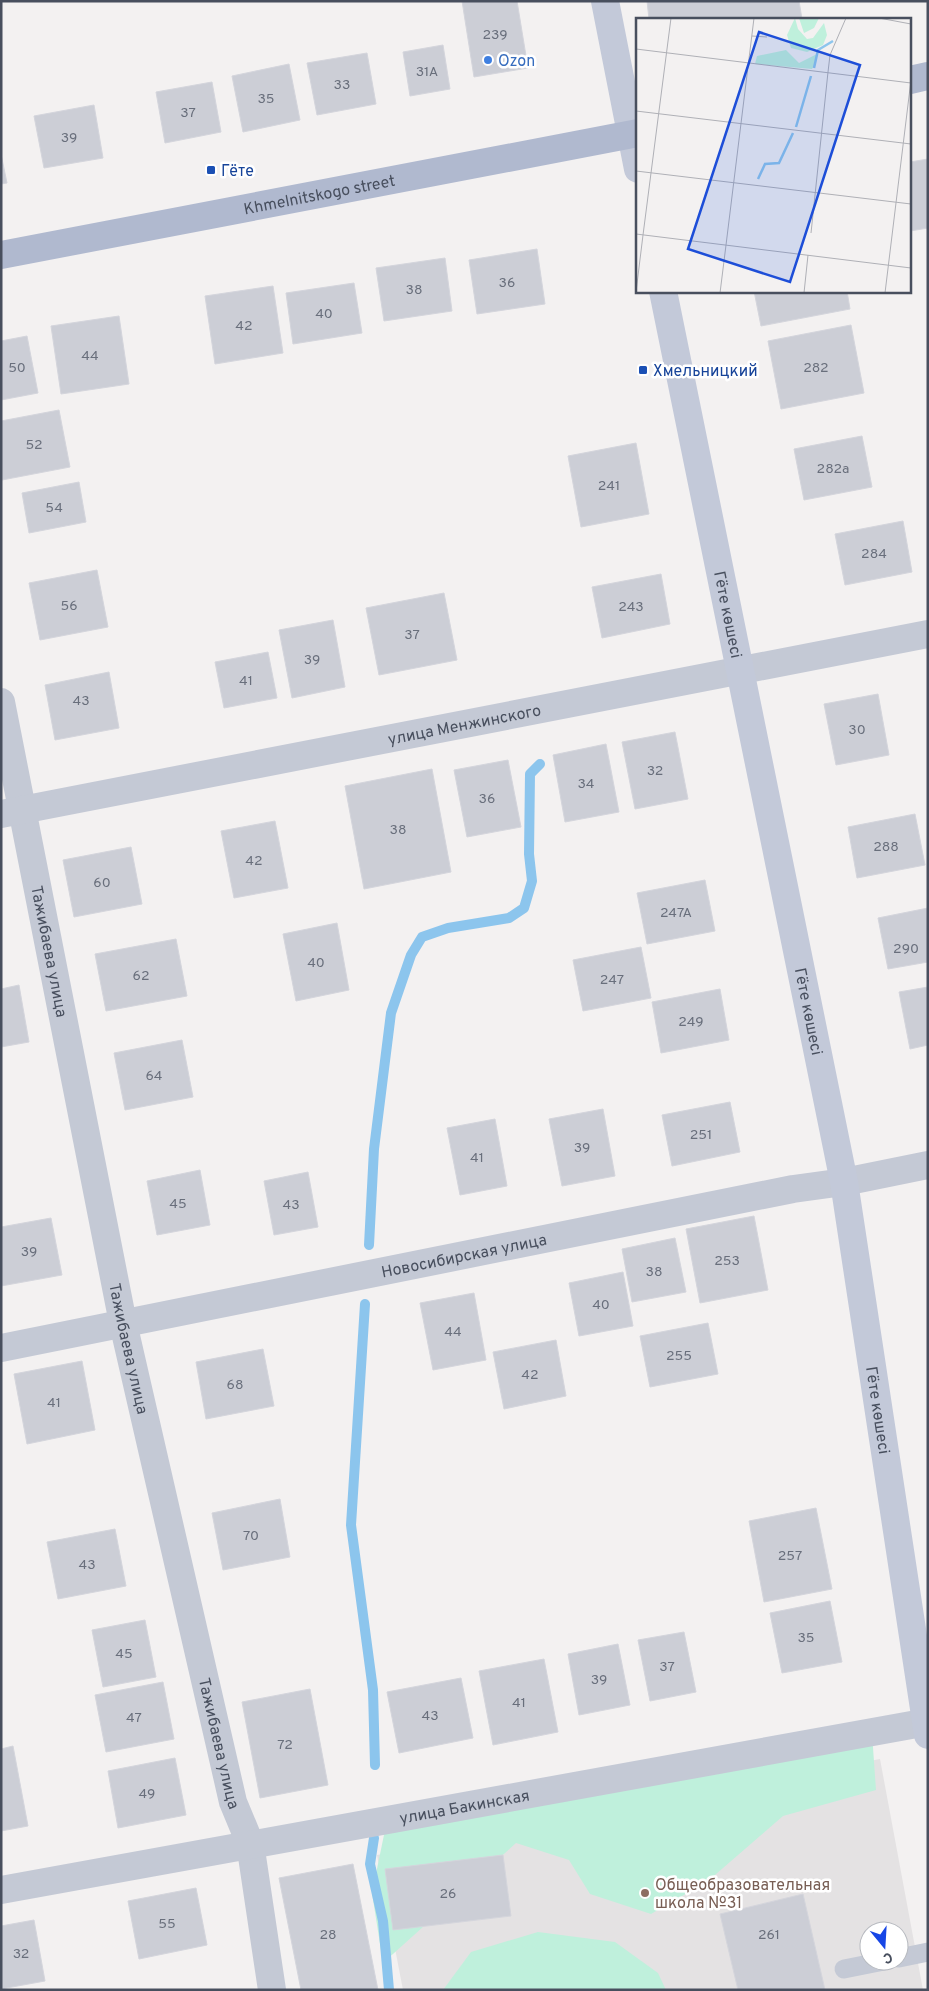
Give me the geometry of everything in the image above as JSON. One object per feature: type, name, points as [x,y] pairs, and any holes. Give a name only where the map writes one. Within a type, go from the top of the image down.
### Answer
[{"type":"main road","points":[[605,1],[636,151]]},
{"type":"main road","points":[[912,80],[928,76]]},
{"type":"main road","name":"Khmelnitskogo street","points":[[1,256],[634,134]]},
{"type":"main road","name":"Гёте көшесі","points":[[663,292],[844,1182],[927,1726]]},
{"type":"street","name":"улица Менжинского","points":[[12,812],[711,675],[741,672],[928,634]]},
{"type":"street","name":"Тажибаева улица","points":[[1,702],[12,812],[123,1323],[233,1802],[250,1843],[272,1990]]},
{"type":"street","name":"Новосибирская улица","points":[[1,1348],[783,1191],[844,1182],[928,1165]]},
{"type":"street","name":"улица Бакинская","points":[[1,1890],[250,1843],[927,1726]]},
{"type":"lane","points":[[909,1956],[928,1952]]},
{"type":"lane","points":[[844,1970],[859,1967]]},
{"type":"shaded area","name":"Общеобразовательная школа №31","points":[[880,1759],[923,1990],[403,1990],[377,1855]]},
{"type":"green space","points":[[871,1719],[876,1790],[783,1816],[708,1881],[651,1914],[590,1894],[569,1860],[516,1843],[383,1963],[372,1893],[385,1830]]},
{"type":"green space","points":[[538,1932],[615,1942],[658,1973],[666,1990],[443,1990],[471,1952]]},
{"type":"building","points":[[462,1],[517,1],[528,68],[474,77]]},
{"type":"building","points":[[647,1],[799,1],[802,18],[649,18]]},
{"type":"building","points":[[443,45],[450,89],[410,96],[403,52]]},
{"type":"building","points":[[367,53],[376,104],[317,115],[307,63]]},
{"type":"building","points":[[289,64],[300,120],[243,132],[232,76]]},
{"type":"building","points":[[212,82],[221,132],[165,143],[156,92]]},
{"type":"building","points":[[94,105],[103,158],[44,168],[34,116]]},
{"type":"building","points":[[1,154],[7,183],[1,184]]},
{"type":"building","points":[[928,159],[928,228],[912,231],[912,162]]},
{"type":"building","points":[[537,249],[545,304],[477,314],[469,260]]},
{"type":"building","points":[[445,258],[452,311],[384,321],[376,268]]},
{"type":"building","points":[[354,283],[362,333],[293,344],[286,293]]},
{"type":"building","points":[[273,286],[283,353],[215,364],[205,296]]},
{"type":"building","points":[[754,292],[847,292],[850,309],[761,326]]},
{"type":"building","points":[[119,316],[129,384],[61,394],[51,326]]},
{"type":"building","points":[[851,325],[864,393],[781,409],[768,341]]},
{"type":"building","points":[[27,336],[38,393],[1,400],[1,341]]},
{"type":"building","points":[[59,410],[70,467],[2,480],[1,421]]},
{"type":"building","points":[[862,436],[872,487],[804,500],[794,449]]},
{"type":"building","points":[[636,443],[649,514],[581,527],[568,456]]},
{"type":"building","points":[[79,482],[86,522],[29,533],[22,493]]},
{"type":"building","points":[[903,521],[912,572],[845,585],[835,534]]},
{"type":"building","points":[[97,570],[108,627],[40,640],[29,583]]},
{"type":"building","points":[[661,574],[670,624],[602,638],[592,587]]},
{"type":"building","points":[[444,593],[457,660],[379,675],[366,608]]},
{"type":"building","points":[[333,620],[345,687],[292,698],[279,630]]},
{"type":"building","points":[[268,652],[277,698],[224,708],[215,662]]},
{"type":"building","points":[[109,672],[119,728],[55,740],[45,685]]},
{"type":"building","points":[[878,694],[889,755],[836,765],[824,704]]},
{"type":"building","points":[[675,732],[688,799],[635,809],[622,742]]},
{"type":"building","points":[[606,744],[619,812],[565,822],[553,755]]},
{"type":"building","points":[[508,760],[521,827],[467,837],[454,770]]},
{"type":"building","points":[[432,769],[451,872],[364,889],[345,786]]},
{"type":"building","points":[[915,814],[925,865],[857,878],[848,827]]},
{"type":"building","points":[[275,821],[288,888],[234,898],[221,831]]},
{"type":"building","points":[[131,847],[142,904],[74,917],[63,860]]},
{"type":"building","points":[[705,880],[715,931],[647,944],[637,893]]},
{"type":"building","points":[[928,908],[928,962],[888,969],[878,918]]},
{"type":"building","points":[[337,923],[349,990],[296,1001],[283,934]]},
{"type":"building","points":[[176,939],[187,996],[106,1011],[95,954]]},
{"type":"building","points":[[641,947],[651,998],[583,1011],[573,960]]},
{"type":"building","points":[[19,985],[29,1042],[1,1047],[1,989]]},
{"type":"building","points":[[928,987],[928,1045],[910,1049],[899,992]]},
{"type":"building","points":[[720,989],[729,1040],[661,1053],[652,1002]]},
{"type":"building","points":[[182,1040],[193,1097],[125,1110],[114,1053]]},
{"type":"building","points":[[730,1102],[740,1152],[672,1166],[662,1115]]},
{"type":"building","points":[[603,1109],[615,1176],[562,1186],[549,1119]]},
{"type":"building","points":[[495,1119],[507,1186],[460,1195],[447,1128]]},
{"type":"building","points":[[200,1170],[210,1225],[157,1235],[147,1181]]},
{"type":"building","points":[[308,1172],[318,1227],[274,1235],[264,1181]]},
{"type":"building","points":[[754,1216],[768,1290],[700,1303],[686,1229]]},
{"type":"building","points":[[51,1218],[62,1275],[1,1286],[1,1227]]},
{"type":"building","points":[[675,1238],[686,1292],[632,1302],[622,1249]]},
{"type":"building","points":[[623,1272],[633,1326],[579,1336],[569,1283]]},
{"type":"building","points":[[474,1293],[486,1360],[433,1370],[420,1303]]},
{"type":"building","points":[[708,1323],[718,1374],[650,1387],[640,1336]]},
{"type":"building","points":[[556,1340],[566,1396],[504,1409],[493,1352]]},
{"type":"building","points":[[263,1349],[274,1406],[206,1419],[196,1362]]},
{"type":"building","points":[[82,1361],[95,1430],[27,1444],[14,1374]]},
{"type":"building","points":[[280,1499],[290,1557],[223,1570],[212,1513]]},
{"type":"building","points":[[816,1508],[832,1589],[764,1602],[749,1521]]},
{"type":"building","points":[[115,1529],[126,1586],[58,1599],[47,1542]]},
{"type":"building","points":[[830,1601],[842,1662],[782,1673],[770,1613]]},
{"type":"building","points":[[145,1620],[156,1677],[103,1687],[92,1630]]},
{"type":"building","points":[[684,1632],[696,1692],[650,1701],[638,1640]]},
{"type":"building","points":[[618,1644],[630,1705],[579,1715],[568,1654]]},
{"type":"building","points":[[544,1659],[558,1732],[493,1745],[479,1671]]},
{"type":"building","points":[[461,1678],[473,1738],[399,1753],[387,1692]]},
{"type":"building","points":[[163,1682],[174,1739],[106,1752],[95,1695]]},
{"type":"building","points":[[310,1689],[328,1785],[260,1798],[242,1702]]},
{"type":"building","points":[[13,1746],[28,1826],[1,1831],[1,1749]]},
{"type":"building","points":[[175,1758],[186,1815],[118,1828],[108,1771]]},
{"type":"building","points":[[503,1855],[511,1916],[393,1930],[385,1869]]},
{"type":"building","points":[[353,1864],[378,1990],[301,1990],[279,1878]]},
{"type":"building","points":[[196,1888],[207,1945],[139,1959],[128,1901]]},
{"type":"building","points":[[803,1894],[825,1990],[738,1990],[720,1914]]},
{"type":"building","points":[[34,1920],[45,1981],[1,1989],[1,1926]]},
{"type":"waterway","points":[[369,1245],[374,1149],[391,1013],[411,955],[422,937],[448,928],[509,918],[524,908],[532,881],[529,854],[530,774],[540,764]]},
{"type":"waterway","points":[[365,1304],[351,1525],[373,1690],[375,1765]]},
{"type":"waterway","points":[[374,1838],[370,1864],[383,1921],[389,1990]]},
{"type":"place","name":"Ozon","points":[[488,60]]},
{"type":"place","name":"Гёте","points":[[211,170]]},
{"type":"place","name":"Хмельницкий","points":[[643,370]]},
{"type":"place","name":"Общеобразовательная школа №31","points":[[645,1893]]}]
